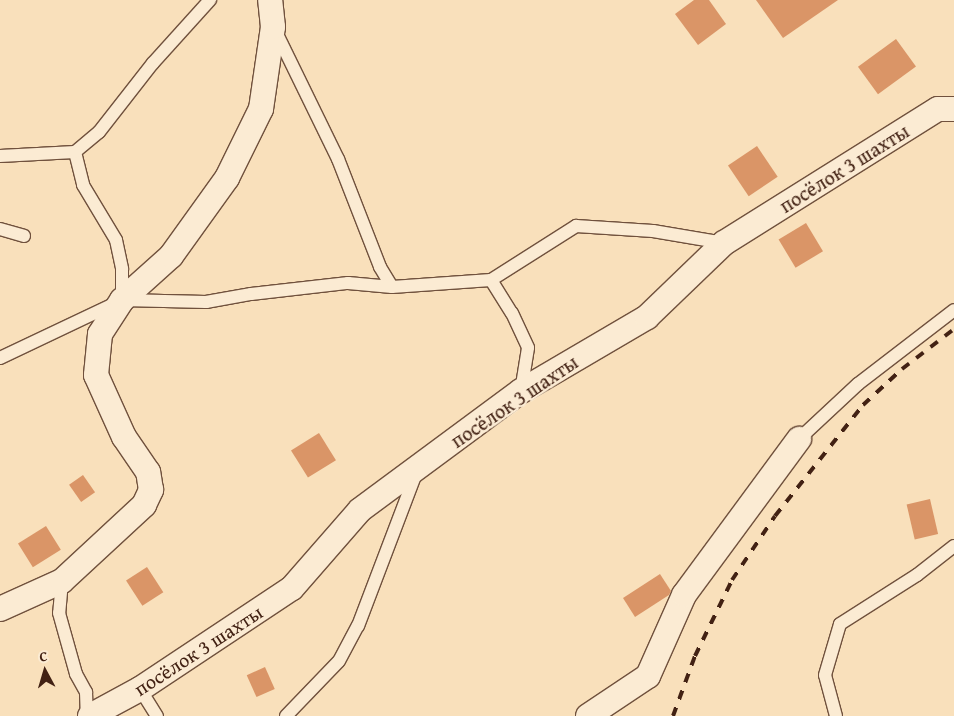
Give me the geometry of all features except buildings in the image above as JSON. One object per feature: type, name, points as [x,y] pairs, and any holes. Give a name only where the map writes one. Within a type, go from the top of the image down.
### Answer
[{"type":"street","points":[[0,609],[62,581],[144,504],[151,490],[148,472],[124,437],[96,375],[100,334],[122,300],[171,256],[227,178],[261,109],[273,28],[270,0]]},
{"type":"street","name":"посёлок 3 шахты","points":[[89,716],[140,689],[292,588],[360,510],[521,391],[647,317],[724,244],[938,109],[954,108]]},
{"type":"street","points":[[588,716],[648,676],[684,595],[799,439]]},
{"type":"lane","points":[[0,156],[75,152],[99,132],[153,63],[210,0]]},
{"type":"lane","points":[[273,28],[338,159],[380,267],[392,286]]},
{"type":"lane","points":[[75,152],[83,185],[116,240],[122,269],[122,300]]},
{"type":"lane","points":[[0,358],[122,300],[206,302],[251,294],[348,283],[392,286],[491,280],[576,226],[653,231],[724,244]]},
{"type":"lane","points":[[0,229],[24,236]]},
{"type":"lane","points":[[491,280],[512,313],[528,348],[521,391]]},
{"type":"lane","points":[[799,439],[858,384],[954,310]]},
{"type":"lane","points":[[286,716],[339,661],[358,626],[420,466]]},
{"type":"lane","points":[[836,716],[825,675],[840,624],[916,575],[954,546]]},
{"type":"lane","points":[[62,581],[58,613],[76,674],[86,692],[89,716]]},
{"type":"lane","points":[[140,689],[156,716]]},
{"type":"railway","points":[[673,716],[695,656],[732,580],[775,516],[863,405],[902,369],[954,329]]}]
